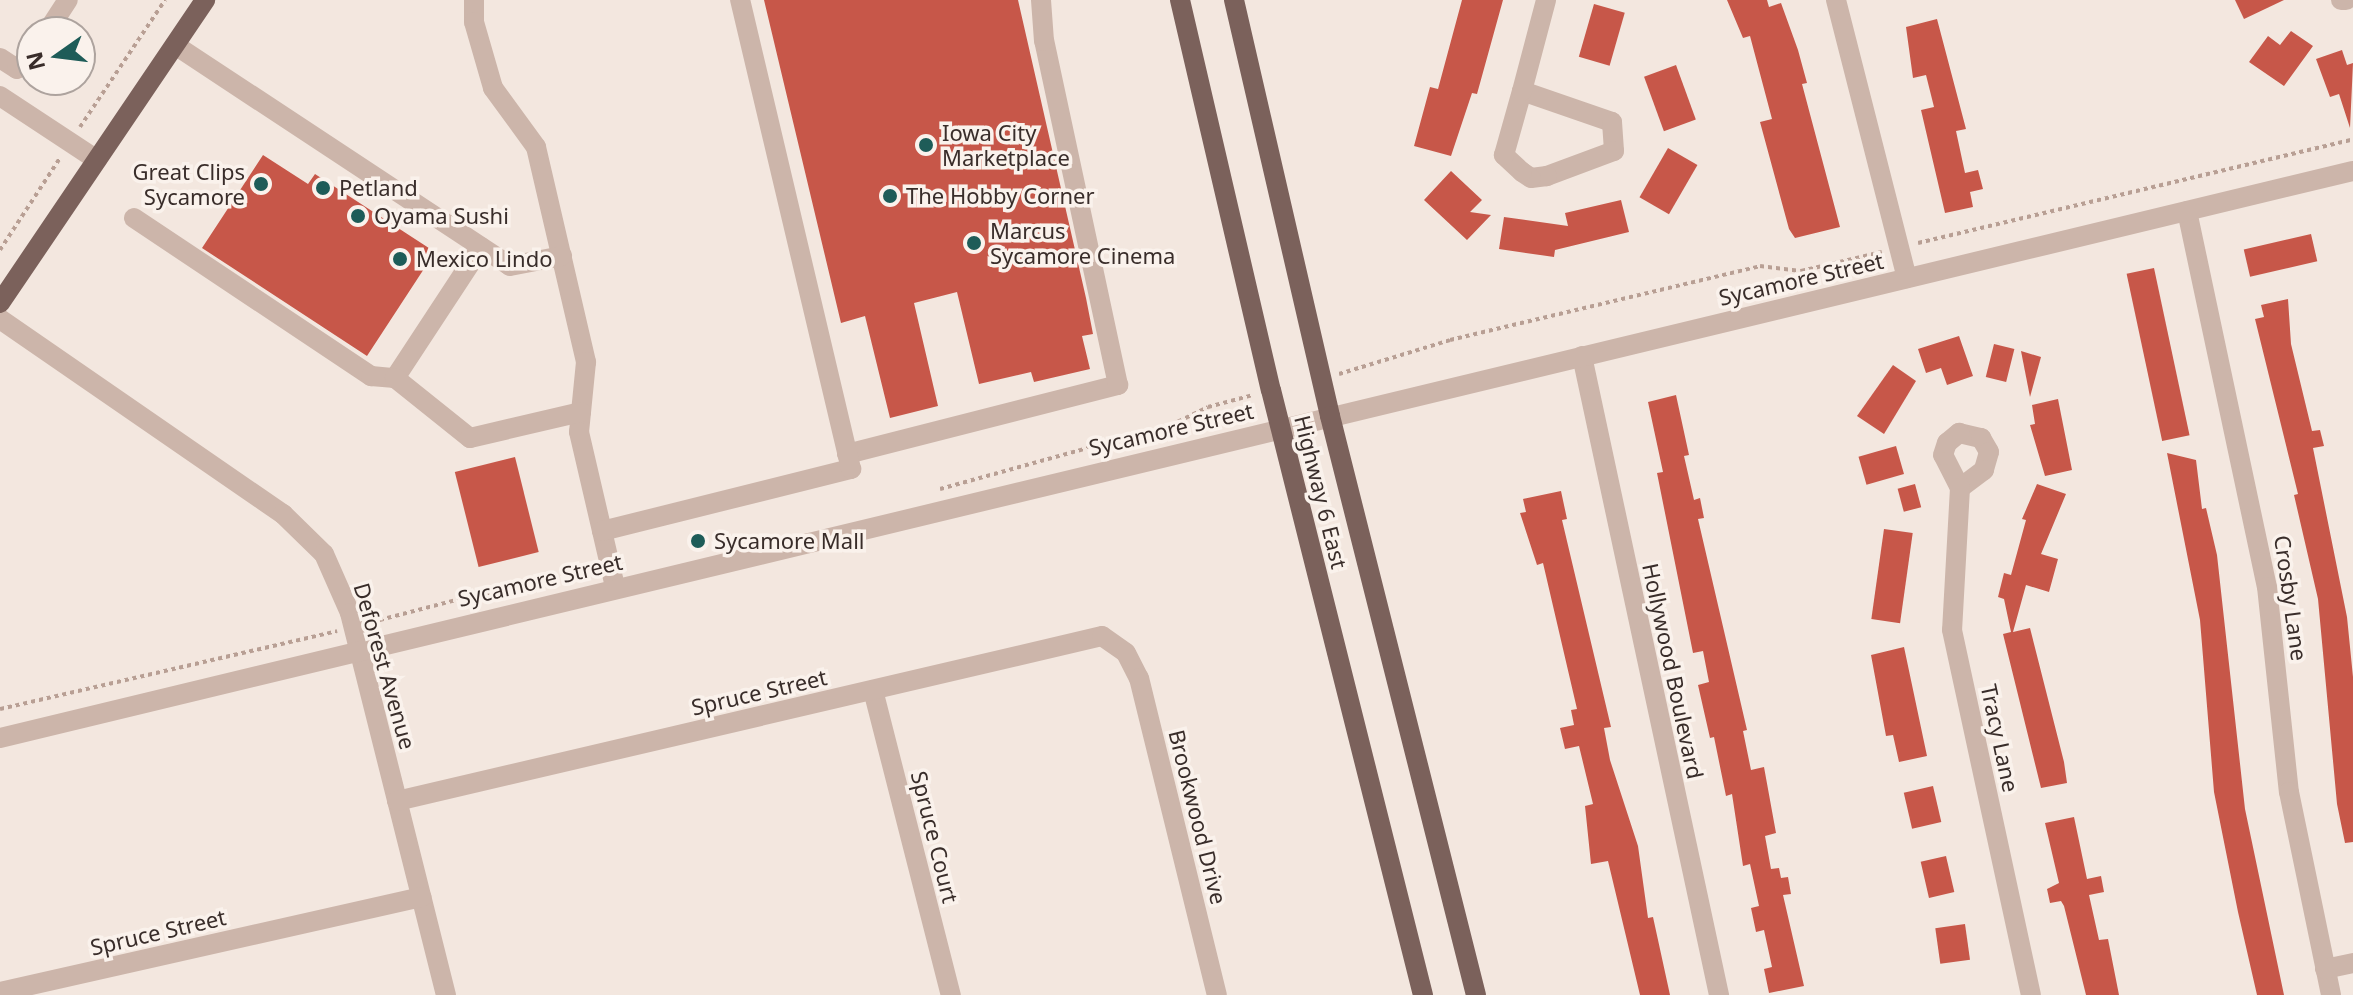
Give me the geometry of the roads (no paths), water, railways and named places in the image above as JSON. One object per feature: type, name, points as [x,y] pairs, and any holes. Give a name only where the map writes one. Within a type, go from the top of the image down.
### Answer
[{"type":"main road","points":[[0,303],[205,0]]},
{"type":"main road","name":"Highway 6 East","points":[[1180,0],[1280,428],[1423,995]]},
{"type":"main road","name":"Highway 6 East","points":[[1234,0],[1330,416],[1476,995]]},
{"type":"street","points":[[474,0],[474,22],[493,88],[536,147],[586,362],[579,432],[615,587]]},
{"type":"street","points":[[602,531],[851,469],[740,0]]},
{"type":"street","points":[[847,454],[1118,385],[1044,41],[1041,0]]},
{"type":"street","points":[[1522,91],[1612,122],[1614,151],[1547,176],[1531,178],[1504,155],[1546,0]]},
{"type":"street","points":[[1836,0],[1907,278]]},
{"type":"street","points":[[175,45],[510,266],[562,256]]},
{"type":"street","points":[[0,96],[97,160]]},
{"type":"street","name":"Sycamore Street","points":[[0,738],[359,648],[2353,171]]},
{"type":"street","name":"Crosby Lane","points":[[2187,211],[2267,587],[2289,792],[2331,995]]},
{"type":"street","points":[[134,218],[371,376],[395,378],[470,438],[581,412]]},
{"type":"street","points":[[395,378],[481,247]]},
{"type":"street","name":"Deforest Avenue","points":[[0,319],[306,533],[324,554],[359,648],[446,995]]},
{"type":"street","name":"Hollywood Boulevard","points":[[1582,356],[1719,995]]},
{"type":"street","name":"Tracy Lane","points":[[1960,488],[1952,630],[2031,995]]},
{"type":"street","name":"Spruce Street","points":[[397,801],[1085,637],[1102,636],[1126,653]]},
{"type":"street","name":"Brookwood Drive","points":[[1126,653],[1139,678],[1217,995]]},
{"type":"street","name":"Spruce Court","points":[[873,690],[951,995]]},
{"type":"street","name":"Spruce Street","points":[[0,992],[421,897]]},
{"type":"street","points":[[2325,969],[2353,963]]},
{"type":"place","name":"Iowa City Marketplace","points":[[926,145]]},
{"type":"place","name":"Great Clips Sycamore","points":[[261,184]]},
{"type":"place","name":"Petland","points":[[323,188]]},
{"type":"place","name":"The Hobby Corner","points":[[890,196]]},
{"type":"place","name":"Oyama Sushi","points":[[358,216]]},
{"type":"place","name":"Marcus Sycamore Cinema","points":[[974,243]]},
{"type":"place","name":"Mexico Lindo","points":[[400,259]]},
{"type":"place","name":"Sycamore Mall","points":[[698,541]]}]
